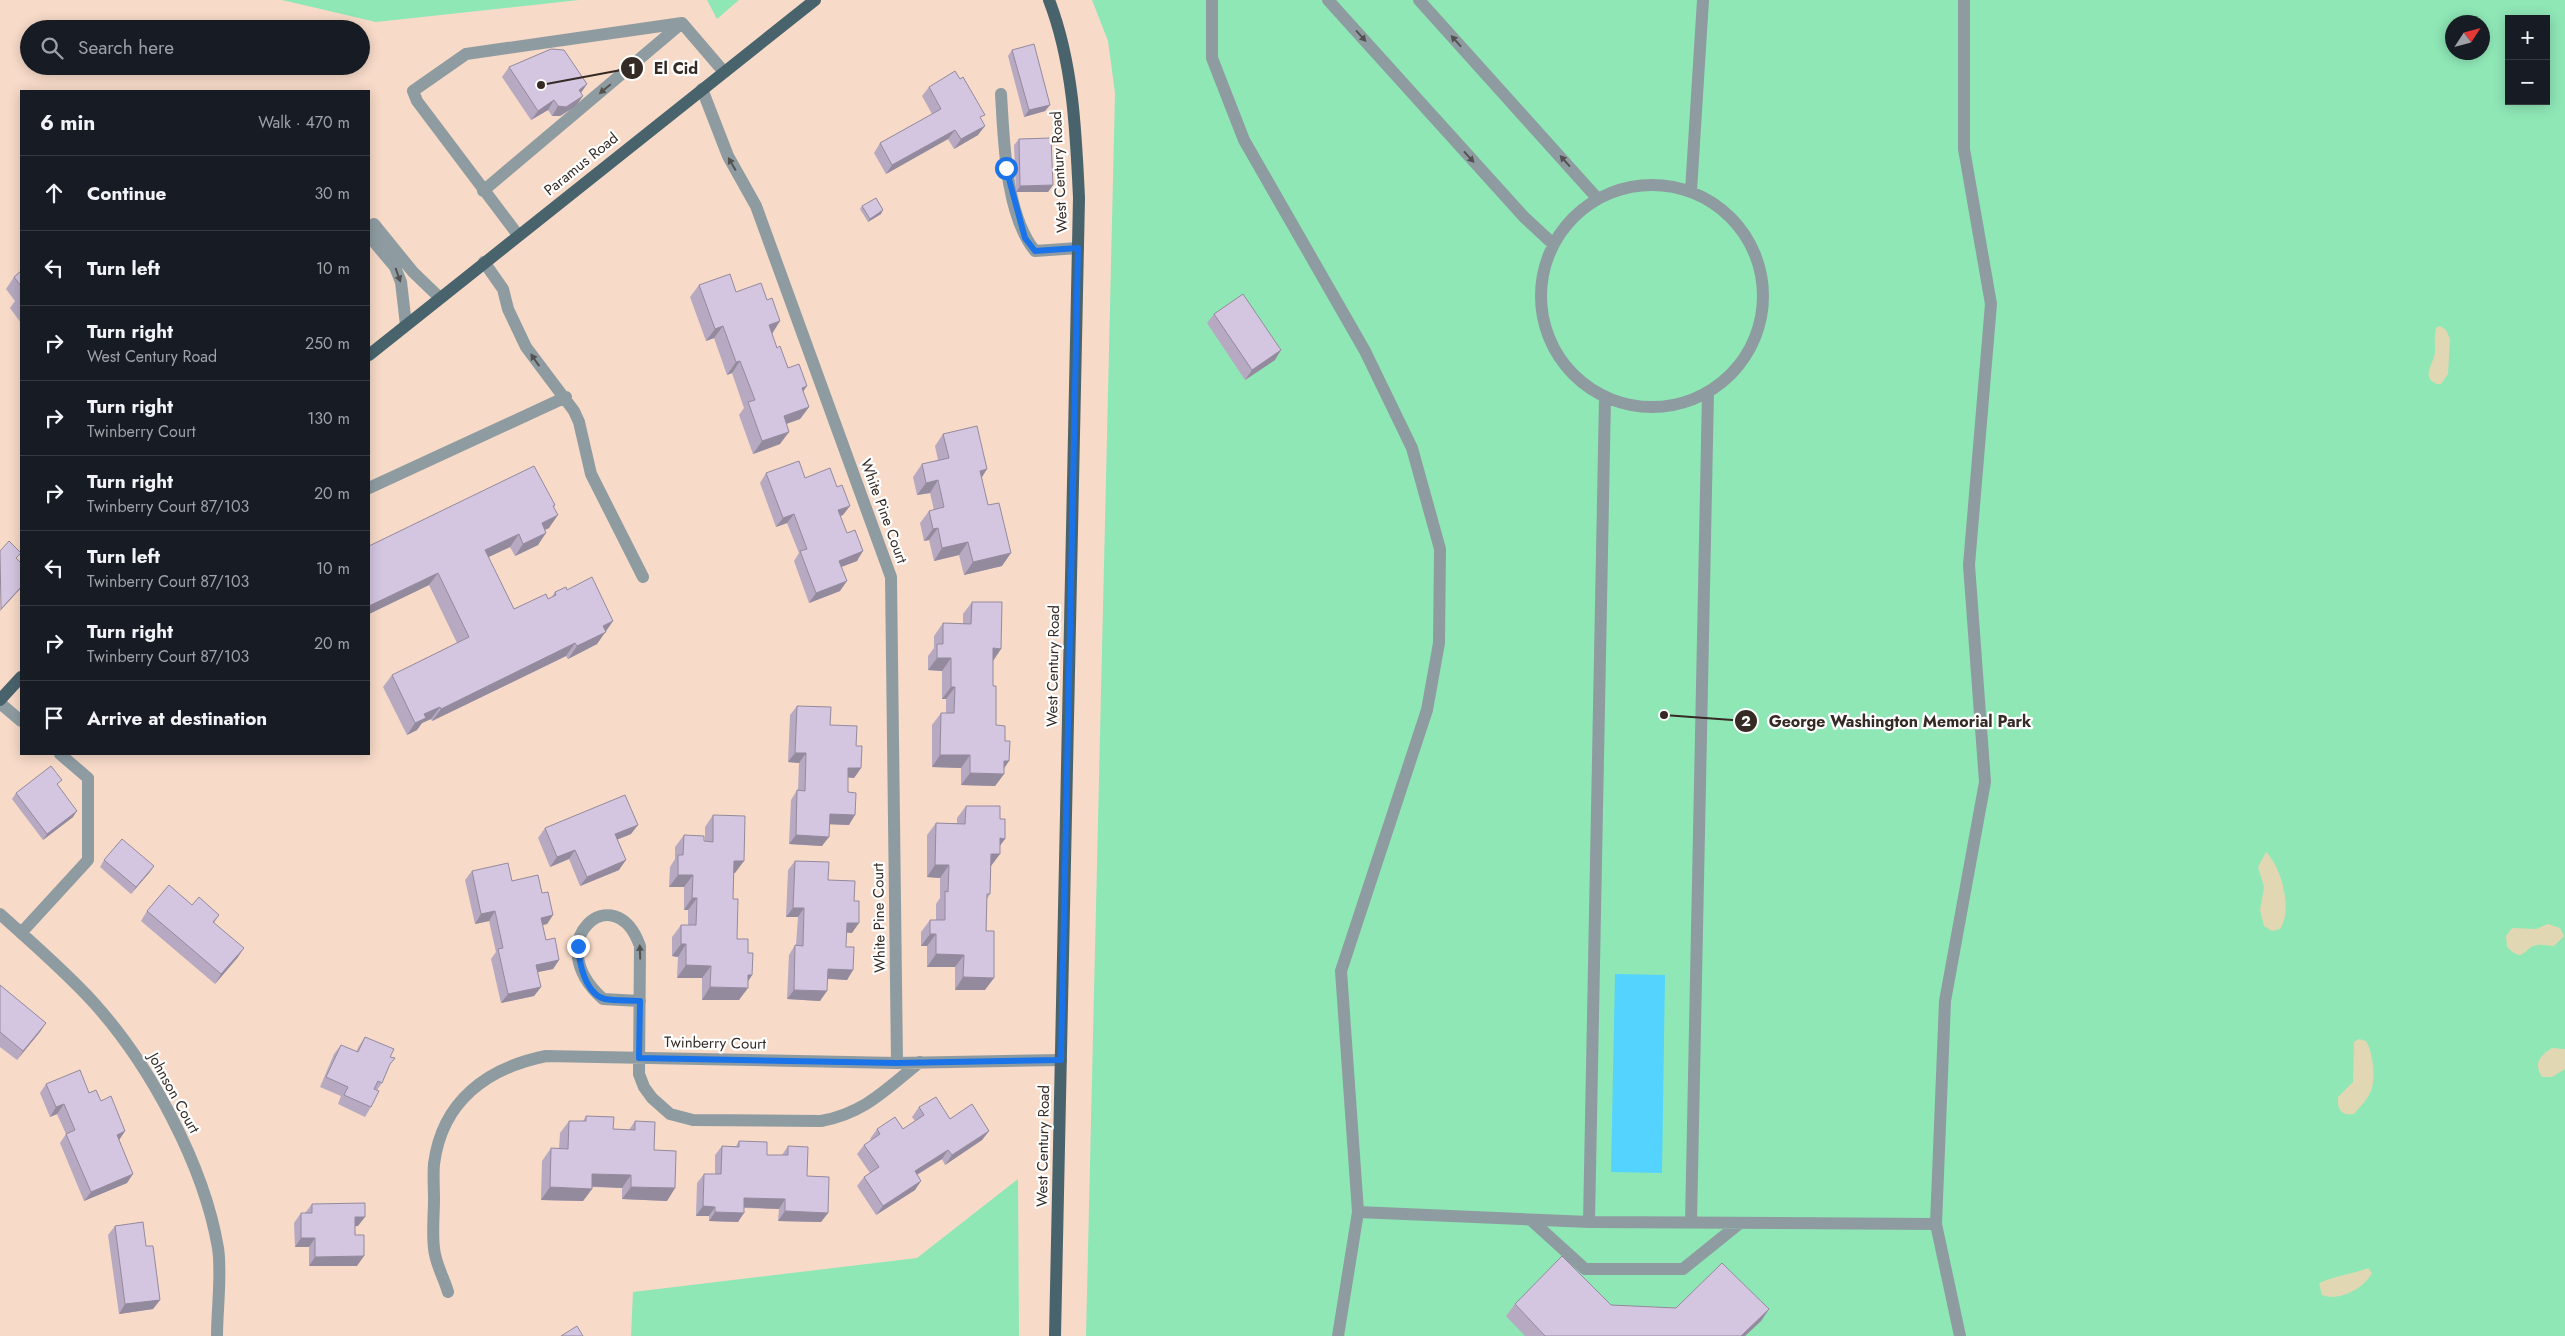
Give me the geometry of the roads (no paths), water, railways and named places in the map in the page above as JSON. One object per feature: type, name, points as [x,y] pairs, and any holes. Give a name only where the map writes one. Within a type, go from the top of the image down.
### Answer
[{"type":"main road","name":"Paramus Road","points":[[370,354],[815,0]]},
{"type":"main road","name":"West Century Road","points":[[1049,0],[1055,16],[1067,69],[1076,133],[1079,198],[1055,1336]]},
{"type":"main road","points":[[0,702],[20,678]]},
{"type":"street","points":[[1212,0],[1212,58],[1244,140],[1365,351],[1408,440],[1440,549],[1439,642],[1427,710],[1341,971],[1358,1212],[1338,1336]]},
{"type":"street","points":[[1328,0],[1524,217],[1552,243]]},
{"type":"street","points":[[1419,0],[1598,198]]},
{"type":"street","points":[[1691,191],[1703,0]]},
{"type":"street","points":[[1960,1336],[1936,1224],[1945,1000],[1985,782],[1969,565],[1990,304],[1964,149],[1964,0]]},
{"type":"street","points":[[682,23],[724,72]]},
{"type":"street","points":[[518,235],[417,102],[412,91],[466,54],[682,23]]},
{"type":"street","points":[[483,191],[682,23]]},
{"type":"street","name":"White Pine Court","points":[[702,89],[728,156],[756,206],[891,577],[897,1063]]},
{"type":"street","points":[[1000,94],[1006,168],[1025,238],[1035,251],[1078,248]]},
{"type":"street","points":[[1644,184],[1691,191],[1727,213],[1752,246],[1763,287],[1759,328],[1740,365],[1708,393],[1675,406],[1639,407],[1605,398],[1568,371],[1546,331],[1540,287],[1552,243],[1572,217],[1598,198],[1644,184]]},
{"type":"street","points":[[370,229],[440,298]]},
{"type":"street","points":[[370,229],[395,266],[400,279],[406,325]]},
{"type":"street","points":[[484,262],[503,288],[508,309],[526,347],[543,371],[566,397],[579,422],[591,474],[643,577]]},
{"type":"street","points":[[1691,1223],[1708,393]]},
{"type":"street","points":[[370,488],[566,397]]},
{"type":"street","points":[[1589,1222],[1605,398]]},
{"type":"street","points":[[0,702],[20,720]]},
{"type":"street","points":[[21,933],[88,860],[88,778],[61,755]]},
{"type":"street","name":"Johnson Court","points":[[0,914],[94,1003],[124,1039],[154,1086],[180,1135],[201,1187],[218,1250],[217,1336]]},
{"type":"street","points":[[640,1001],[603,998],[585,978],[580,966],[578,946],[584,926],[591,920],[604,915],[614,916],[632,929],[640,946],[640,1001],[639,1074],[644,1087],[652,1098],[670,1114],[693,1120],[821,1121],[852,1114],[920,1062]]},
{"type":"street","name":"Twinberry Court","points":[[448,1292],[434,1250],[434,1167],[443,1130],[457,1106],[474,1087],[497,1071],[519,1062],[546,1056],[897,1063],[1061,1060]]},
{"type":"street","points":[[1358,1212],[1589,1222],[1936,1224]]},
{"type":"street","points":[[1531,1220],[1585,1269],[1683,1269],[1740,1223]]},
{"type":"water","points":[[1615,974],[1665,975],[1662,1173],[1611,1172]]},
{"type":"place","name":"El Cid","points":[[541,85]]},
{"type":"place","name":"George Washington Memorial Park","points":[[1664,715]]}]
